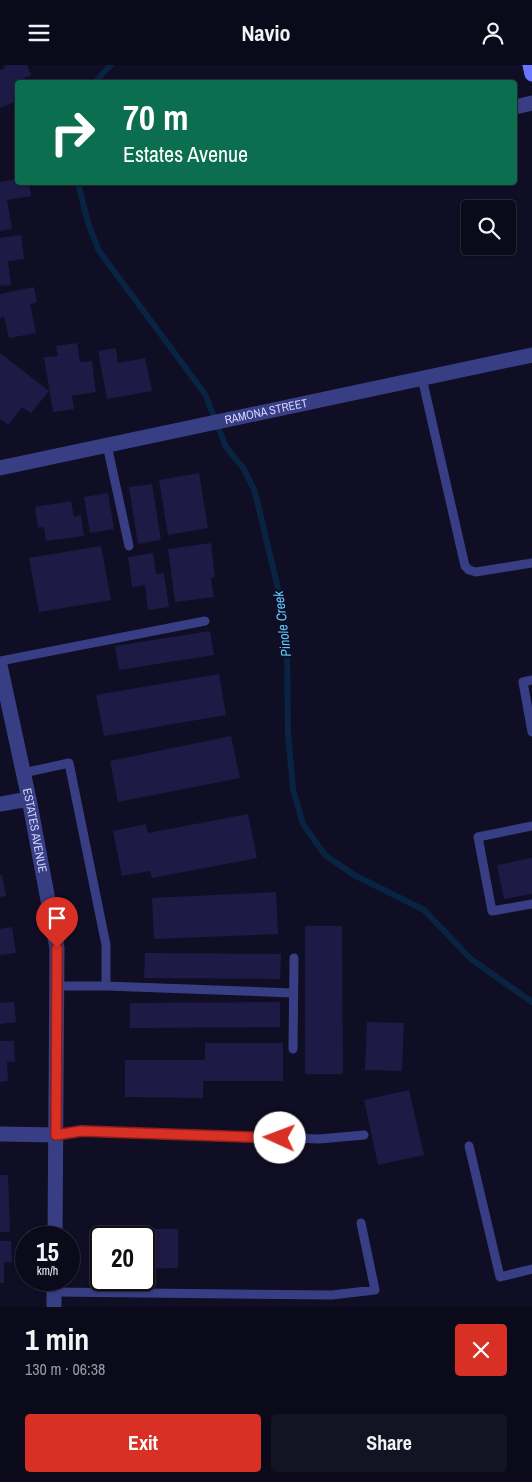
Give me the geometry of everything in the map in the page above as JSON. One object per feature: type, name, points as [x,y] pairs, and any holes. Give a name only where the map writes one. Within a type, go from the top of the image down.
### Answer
[{"type":"main road","points":[[530,65],[532,74]]},
{"type":"street","points":[[517,107],[532,103]]},
{"type":"street","name":"RAMONA STREET","points":[[0,468],[532,355]]},
{"type":"street","name":"ESTATES AVENUE","points":[[0,665],[29,799],[57,948],[55,1226]]},
{"type":"street","points":[[0,805],[29,799]]},
{"type":"street","points":[[0,1134],[56,1135]]},
{"type":"lane","points":[[422,378],[465,566],[469,570],[476,572],[532,563]]},
{"type":"lane","points":[[107,445],[129,546]]},
{"type":"lane","points":[[0,661],[204,621]]},
{"type":"lane","points":[[532,680],[523,682],[532,732]]},
{"type":"lane","points":[[23,773],[69,763],[106,945],[106,986]]},
{"type":"lane","points":[[532,827],[478,837],[492,911],[532,904]]},
{"type":"lane","points":[[293,1049],[294,958]]},
{"type":"lane","points":[[56,986],[293,993]]},
{"type":"lane","points":[[56,1135],[81,1131],[319,1139],[364,1135]]},
{"type":"lane","points":[[469,1146],[500,1277],[532,1269]]},
{"type":"lane","points":[[54,1293],[332,1295],[375,1290],[361,1223]]},
{"type":"building","points":[[4,65],[27,65],[31,75],[20,80],[15,80],[15,102],[0,108],[0,70],[5,68]]},
{"type":"building","points":[[15,180],[15,185],[29,185],[31,196],[7,200],[12,229],[0,231],[0,182]]},
{"type":"building","points":[[21,235],[24,259],[8,261],[11,285],[0,286],[0,238]]},
{"type":"building","points":[[34,287],[37,302],[30,304],[36,333],[9,338],[4,317],[0,318],[0,294]]},
{"type":"building","points":[[77,343],[80,362],[92,361],[96,392],[72,396],[74,409],[53,412],[44,357],[58,356],[56,346]]},
{"type":"building","points":[[116,348],[118,363],[145,358],[152,391],[107,399],[98,351]]},
{"type":"building","points":[[0,353],[49,391],[31,413],[22,407],[8,425],[0,419]]},
{"type":"building","points":[[199,473],[208,528],[168,535],[159,480]]},
{"type":"building","points":[[152,484],[161,540],[138,544],[129,487]]},
{"type":"building","points":[[108,493],[114,529],[90,533],[84,497]]},
{"type":"building","points":[[71,501],[74,517],[81,515],[84,536],[46,541],[44,527],[38,528],[35,507]]},
{"type":"building","points":[[211,543],[215,577],[211,578],[214,597],[175,602],[168,549]]},
{"type":"building","points":[[101,546],[111,600],[39,612],[29,558]]},
{"type":"building","points":[[153,553],[156,574],[164,573],[169,607],[148,610],[145,585],[132,587],[128,557]]},
{"type":"building","points":[[210,631],[214,655],[119,670],[115,646]]},
{"type":"building","points":[[219,674],[226,715],[104,736],[96,695]]},
{"type":"building","points":[[231,736],[240,778],[118,802],[110,761]]},
{"type":"building","points":[[248,814],[257,858],[152,878],[150,871],[122,876],[113,831],[146,824],[148,833]]},
{"type":"building","points":[[532,858],[532,894],[504,899],[497,865]]},
{"type":"building","points":[[0,875],[2,875],[6,896],[0,897]]},
{"type":"building","points":[[276,892],[278,934],[154,939],[152,898]]},
{"type":"building","points":[[305,926],[342,926],[343,1074],[305,1074]]},
{"type":"building","points":[[12,927],[16,953],[0,955],[0,929]]},
{"type":"building","points":[[145,953],[281,954],[280,979],[144,978]]},
{"type":"building","points":[[14,1002],[16,1022],[0,1024],[0,1003]]},
{"type":"building","points":[[280,1002],[280,1027],[130,1028],[130,1003]]},
{"type":"building","points":[[367,1022],[404,1023],[402,1071],[365,1070]]},
{"type":"building","points":[[0,1041],[14,1041],[15,1062],[7,1062],[8,1081],[0,1082]]},
{"type":"building","points":[[205,1043],[283,1043],[283,1081],[203,1081],[203,1098],[125,1097],[125,1060],[205,1060]]},
{"type":"building","points":[[409,1090],[424,1155],[378,1165],[364,1100]]},
{"type":"building","points":[[0,1175],[8,1175],[10,1232],[0,1232]]},
{"type":"building","points":[[155,1229],[178,1229],[178,1268],[155,1269]]},
{"type":"building","points":[[0,1241],[11,1241],[12,1262],[4,1262],[4,1283],[0,1283]]},
{"type":"waterway","name":"Pinole Creek","points":[[97,80],[111,65]]},
{"type":"waterway","name":"Pinole Creek","points":[[78,185],[88,223],[99,251],[205,394],[226,447],[244,469],[255,492],[279,593],[287,647],[288,734],[293,789],[303,824],[325,855],[354,875],[424,910],[471,959],[532,1002]]},
{"type":"route","points":[[57,948],[56,1135],[81,1131],[280,1138]]}]
